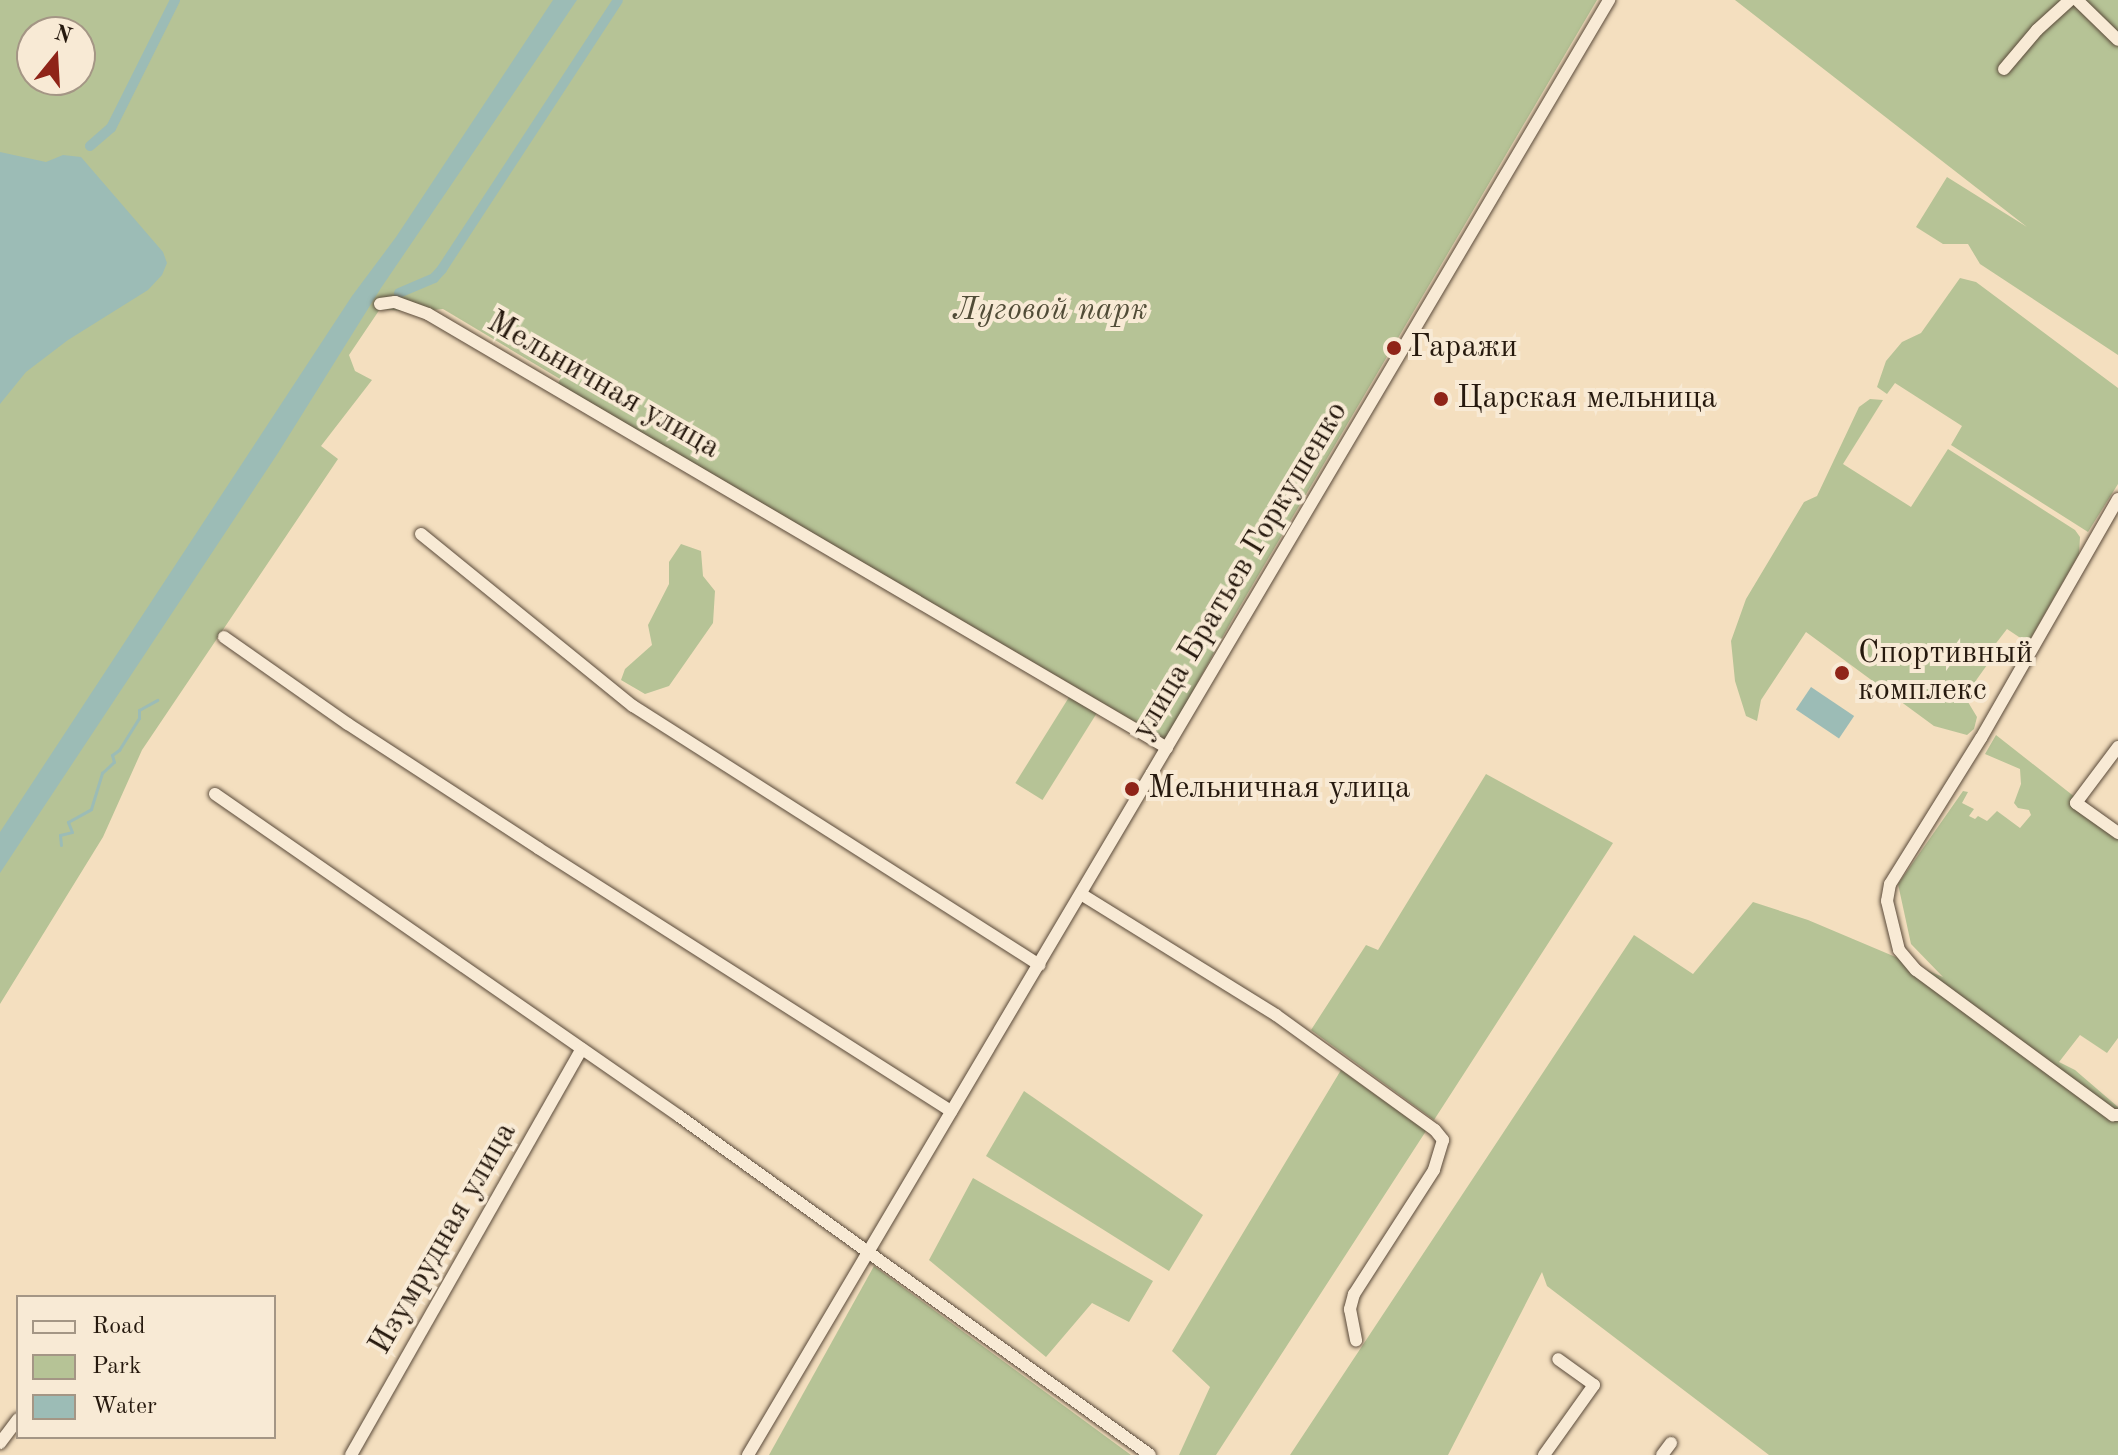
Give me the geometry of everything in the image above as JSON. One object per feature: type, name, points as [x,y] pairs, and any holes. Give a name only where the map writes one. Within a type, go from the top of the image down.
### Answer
[{"type":"street","name":"улица Братьев Горкушенко","points":[[748,1455],[1609,0]]},
{"type":"street","points":[[2004,69],[2037,30],[2078,1],[2118,40]]},
{"type":"street","name":"Мельничная улица","points":[[380,304],[395,302],[428,314],[1167,748]]},
{"type":"street","points":[[2118,499],[1981,738],[1890,884],[1887,901],[1899,950],[1916,970],[2113,1115],[2118,1115]]},
{"type":"street","points":[[421,534],[633,706],[1039,965]]},
{"type":"street","points":[[224,637],[538,848],[951,1111]]},
{"type":"street","points":[[2118,747],[2076,803],[2118,833]]},
{"type":"street","points":[[215,794],[582,1049],[1150,1455]]},
{"type":"street","points":[[1081,894],[1276,1015],[1435,1130],[1443,1140],[1434,1170],[1354,1294],[1350,1309],[1356,1340]]},
{"type":"street","name":"Изумрудная улица","points":[[351,1455],[582,1049]]},
{"type":"street","points":[[1544,1455],[1594,1385],[1558,1359]]},
{"type":"street","points":[[0,1443],[16,1422]]},
{"type":"street","points":[[1662,1455],[1671,1443]]},
{"type":"green space","name":"Луговой парк","points":[[0,0],[1597,0],[1232,620],[1166,740],[558,384],[560,379],[443,309],[414,312],[380,309],[349,355],[355,371],[372,380],[321,446],[338,459],[142,750],[103,837],[0,1004]]},
{"type":"green space","points":[[1735,0],[2118,0],[2118,355],[1980,264],[1968,244],[1943,244],[1916,227],[1947,177],[2027,227]]},
{"type":"green space","points":[[1960,278],[1976,282],[2118,388],[2118,484],[2088,532],[1951,445],[1962,426],[1895,383],[1887,394],[1877,387],[1886,361],[1902,342],[1921,333]]},
{"type":"green space","points":[[1870,399],[1883,400],[1843,464],[1911,507],[1948,449],[2075,530],[2080,537],[2079,554],[2028,643],[2007,629],[1990,651],[1987,665],[1972,686],[1968,702],[1977,717],[1974,729],[1967,735],[1934,726],[1806,632],[1761,700],[1757,721],[1746,716],[1735,681],[1731,641],[1746,599],[1804,502],[1817,496],[1859,407]]},
{"type":"green space","points":[[681,544],[701,551],[703,576],[715,591],[713,623],[669,686],[645,694],[621,680],[625,669],[652,645],[648,625],[669,584],[669,562]]},
{"type":"green space","points":[[1071,694],[1098,711],[1042,800],[1015,783]]},
{"type":"green space","points":[[1996,735],[2118,831],[2118,1038],[2107,1053],[2080,1035],[2059,1062],[2075,1070],[2118,1107],[2118,1455],[1769,1455],[1547,1286],[1542,1272],[1448,1455],[1290,1455],[1634,935],[1693,974],[1753,902],[1808,920],[1943,977],[1911,944],[1898,884],[1963,791],[1968,792],[1962,803],[1974,809],[1969,816],[1975,819],[1978,816],[1987,821],[1997,811],[2020,828],[2031,815],[2029,810],[2018,808],[2014,803],[2021,784],[2020,769],[1985,754]]},
{"type":"green space","points":[[1486,774],[1613,843],[1434,1120],[1311,1030],[1366,945],[1378,950]]},
{"type":"green space","points":[[1341,1070],[1426,1131],[1216,1455],[1179,1455],[1210,1387],[1172,1351]]},
{"type":"green space","points":[[1024,1091],[1203,1215],[1169,1271],[986,1156]]},
{"type":"green space","points":[[973,1178],[1153,1281],[1129,1322],[1092,1303],[1046,1357],[929,1260]]},
{"type":"green space","points":[[874,1266],[1131,1455],[769,1455]]},
{"type":"water","points":[[553,0],[577,0],[381,288],[278,453],[0,873],[0,832],[352,296],[396,237]]},
{"type":"water","points":[[0,152],[46,162],[63,155],[81,157],[163,252],[167,263],[162,275],[148,290],[68,340],[26,372],[0,404]]},
{"type":"water","points":[[1811,687],[1854,716],[1839,738],[1796,709]]},
{"type":"waterway","points":[[90,146],[111,128],[175,0]]},
{"type":"waterway","points":[[399,293],[434,278],[442,269],[618,0]]},
{"type":"waterway","points":[[61,845],[60,835],[72,832],[68,822],[91,809],[102,773],[114,762],[112,755],[119,750],[139,718],[139,710],[157,700]]},
{"type":"place","name":"Гаражи","points":[[1394,348]]},
{"type":"place","name":"Царская мельница","points":[[1441,399]]},
{"type":"place","name":"Спортивный комплекс","points":[[1842,673]]},
{"type":"place","name":"Мельничная улица","points":[[1132,789]]}]
